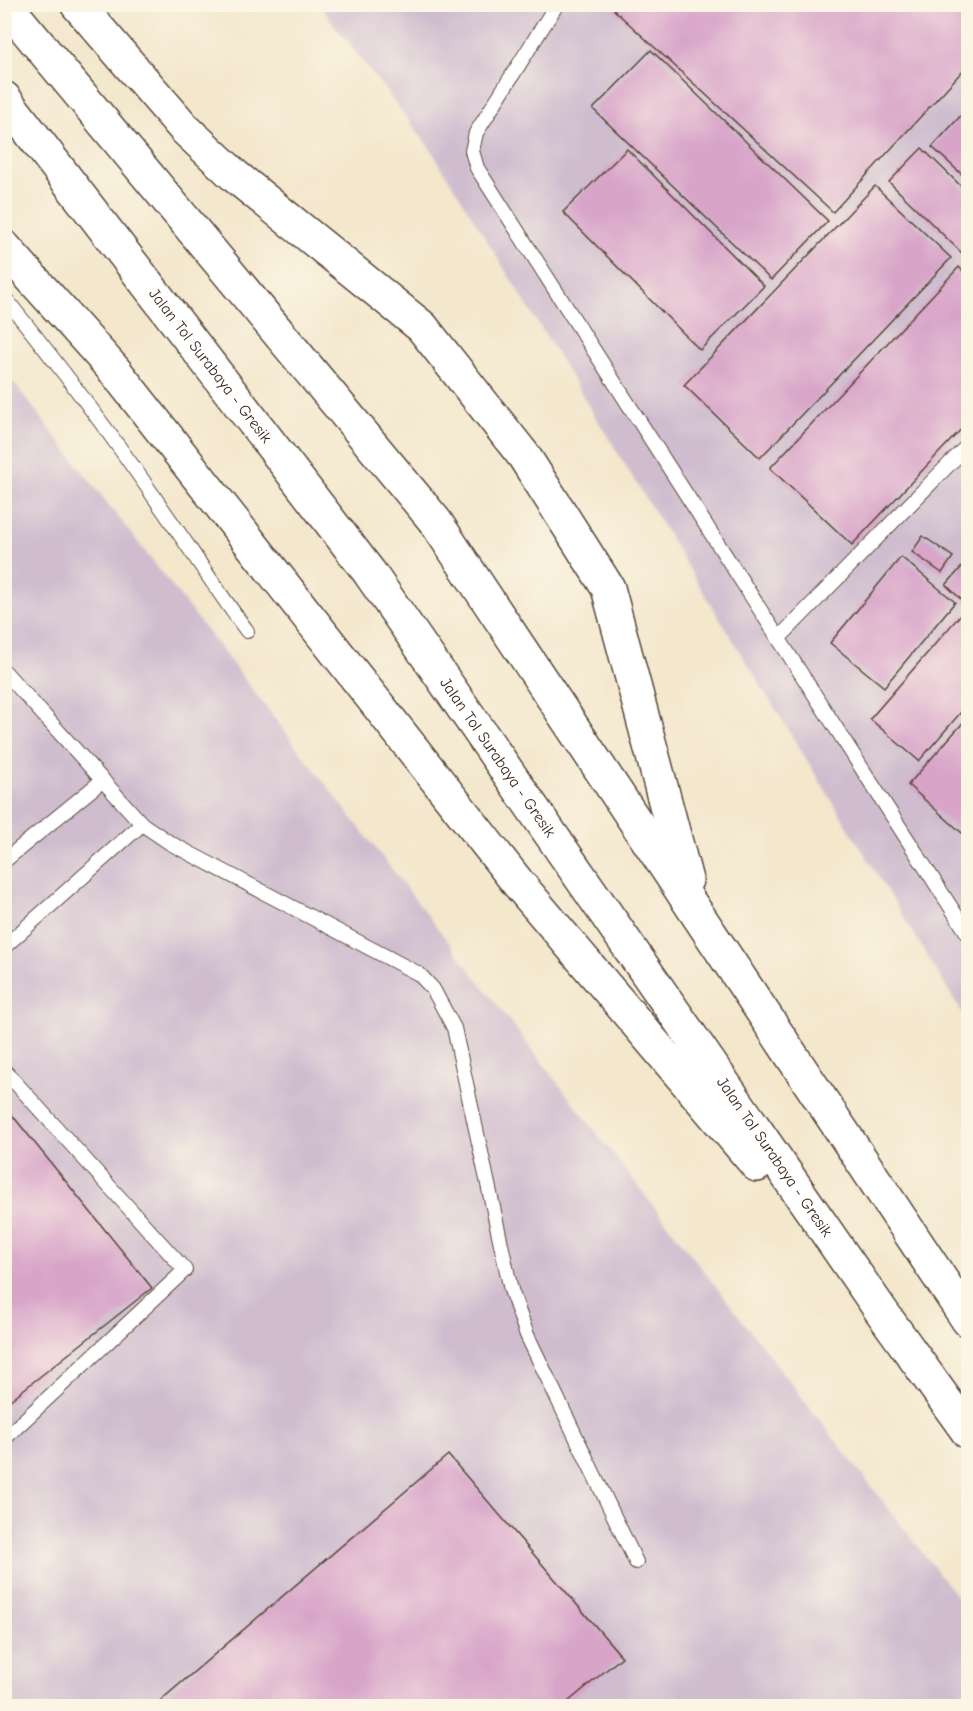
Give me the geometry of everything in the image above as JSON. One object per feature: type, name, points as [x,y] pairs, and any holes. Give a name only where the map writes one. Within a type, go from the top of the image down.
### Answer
[{"type":"highway","points":[[5,4],[435,521],[969,1320]]},
{"type":"highway","points":[[77,4],[185,129],[227,169],[422,327],[524,456],[608,588],[692,904]]},
{"type":"highway","name":"Jalan Tol Surabaya - Gresik","points":[[4,98],[369,572],[884,1316],[969,1432]]},
{"type":"highway","points":[[4,248],[115,371],[518,883],[884,1316]]},
{"type":"lane","points":[[556,4],[476,133],[472,151],[477,168],[969,934]]},
{"type":"lane","points":[[4,297],[43,345],[247,631]]},
{"type":"lane","points":[[779,638],[969,445]]},
{"type":"lane","points":[[4,671],[142,824],[170,843],[419,974],[433,989],[454,1028],[511,1290],[526,1335],[636,1562]]},
{"type":"lane","points":[[4,861],[103,780]]},
{"type":"lane","points":[[7,939],[142,824]]},
{"type":"lane","points":[[4,1070],[185,1270],[4,1439]]},
{"type":"shaded area","points":[[319,5],[968,5],[968,1022],[430,148]]},
{"type":"shaded area","points":[[4,370],[968,1611],[968,1706],[5,1706]]},
{"type":"building","points":[[618,4],[968,4],[968,65],[833,212],[614,10]]},
{"type":"building","points":[[651,50],[828,221],[771,280],[593,109]]},
{"type":"building","points":[[966,110],[968,113],[968,180],[932,147]]},
{"type":"building","points":[[922,148],[968,193],[968,259],[889,182]]},
{"type":"building","points":[[627,149],[764,286],[700,350],[563,212]]},
{"type":"building","points":[[875,186],[951,258],[760,458],[684,385]]},
{"type":"building","points":[[959,267],[968,276],[968,422],[852,545],[770,468]]},
{"type":"building","points":[[923,536],[953,557],[942,573],[912,552]]},
{"type":"building","points":[[901,557],[955,602],[884,687],[830,643]]},
{"type":"building","points":[[968,560],[968,606],[946,585]]},
{"type":"building","points":[[962,613],[968,619],[968,704],[919,761],[870,719]]},
{"type":"building","points":[[968,717],[968,826],[962,833],[908,785]]},
{"type":"building","points":[[4,1105],[152,1288],[4,1405]]},
{"type":"building","points":[[448,1455],[622,1657],[563,1706],[154,1706]]}]
